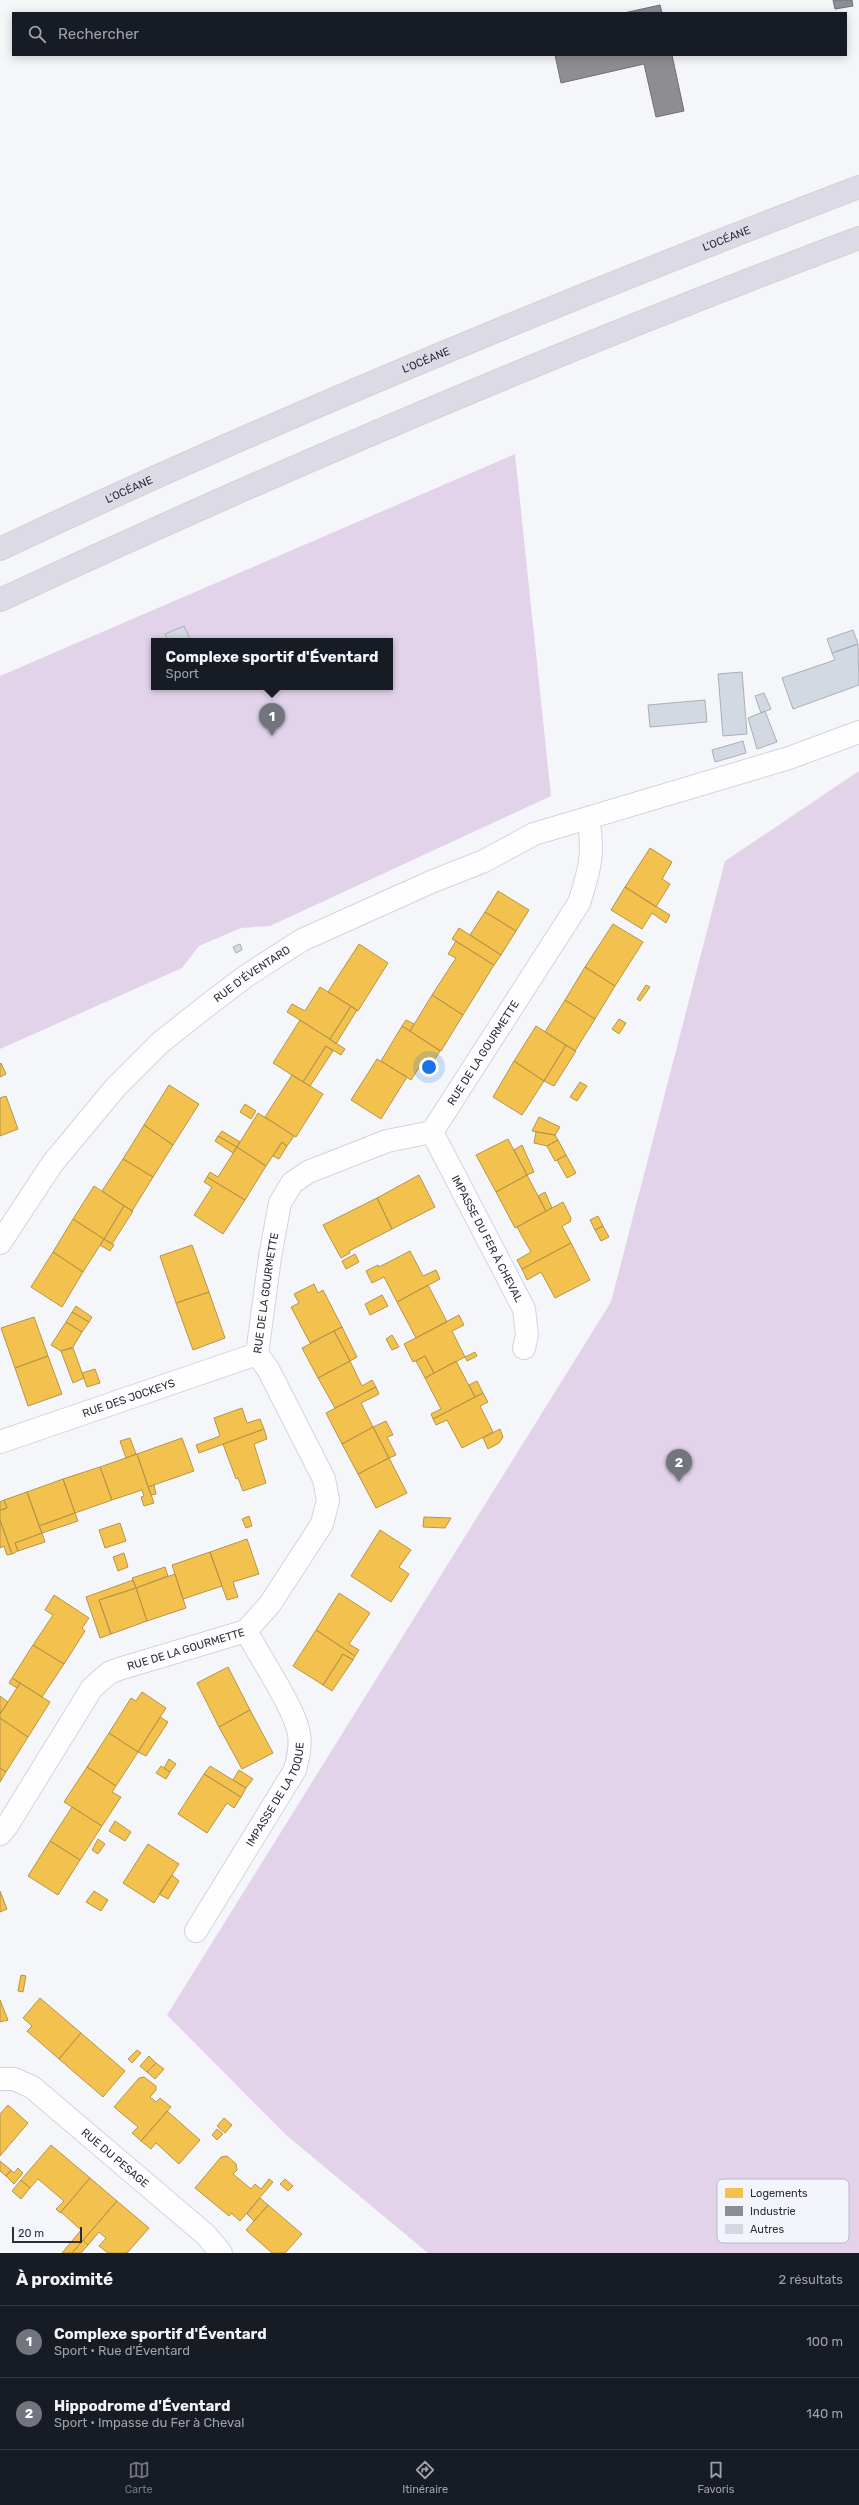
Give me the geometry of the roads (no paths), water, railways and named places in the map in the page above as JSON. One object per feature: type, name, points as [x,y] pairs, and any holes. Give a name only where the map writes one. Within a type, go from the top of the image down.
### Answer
[{"type":"highway","name":"L’OCÉANE","points":[[0,549],[221,447],[386,376],[711,244],[859,187]]},
{"type":"highway","points":[[0,600],[236,492],[466,394],[729,287],[859,238]]},
{"type":"street","name":"RUE D'ÉVENTARD","points":[[0,1243],[52,1164],[115,1088],[161,1042],[246,976],[302,940],[430,882],[484,861],[534,834],[789,758],[859,732]]},
{"type":"street","name":"RUE DE LA GOURMETTE","points":[[0,1834],[7,1826],[92,1688],[109,1673],[246,1630],[270,1604],[322,1524],[328,1500],[324,1479],[268,1369],[257,1354],[270,1257],[280,1203],[292,1183],[308,1172],[362,1153],[387,1142],[432,1132],[579,903],[592,865],[592,836],[588,819]]},
{"type":"street","name":"IMPASSE DU FER À CHEVAL","points":[[432,1132],[524,1309],[527,1335],[524,1348]]},
{"type":"street","name":"RUE DES JOCKEYS","points":[[0,1442],[257,1354]]},
{"type":"street","name":"IMPASSE DE LA TOQUE","points":[[196,1931],[295,1770],[299,1751],[298,1733],[291,1713],[246,1630]]},
{"type":"street","name":"RUE DU PESAGE","points":[[0,2079],[14,2079],[32,2087],[206,2235],[221,2253]]},
{"type":"place","name":"Complexe sportif d'Éventard","points":[[272,736]]},
{"type":"place","name":"Hippodrome d'Éventard","points":[[679,1482]]}]
